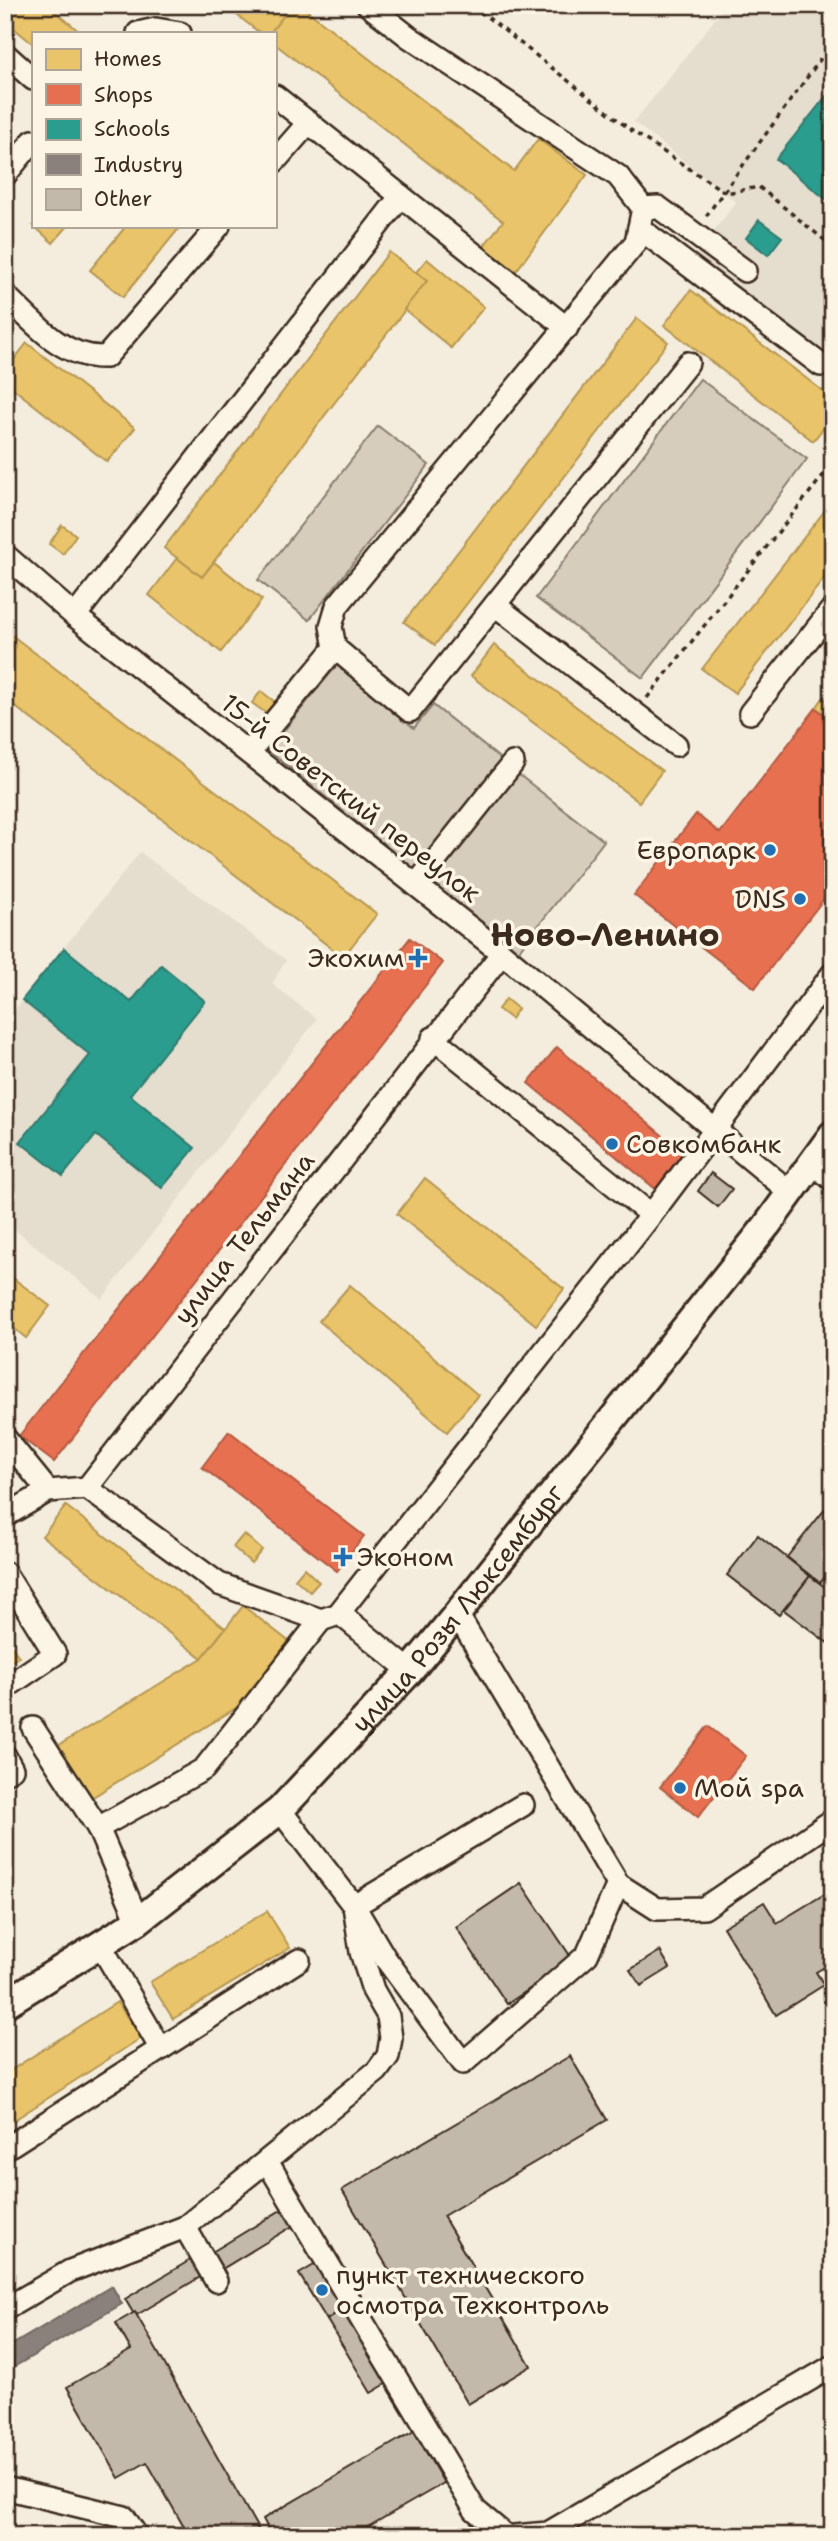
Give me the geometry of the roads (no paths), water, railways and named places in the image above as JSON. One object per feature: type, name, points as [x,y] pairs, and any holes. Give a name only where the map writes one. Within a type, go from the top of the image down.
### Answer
[{"type":"main road","name":"улица Розы Люксембург","points":[[5,2004],[101,1946],[138,1920],[280,1810],[410,1671],[791,1193],[823,1172],[833,1134]]},
{"type":"street","points":[[368,5],[409,37],[618,176],[641,218],[821,365]]},
{"type":"street","points":[[142,32],[156,29],[174,32]]},
{"type":"street","points":[[5,54],[32,78]]},
{"type":"street","points":[[276,97],[567,328]]},
{"type":"street","points":[[276,160],[309,122]]},
{"type":"street","points":[[5,174],[32,142]]},
{"type":"street","points":[[75,616],[401,197]]},
{"type":"street","points":[[688,363],[410,711],[335,648],[331,626],[337,606],[636,242],[641,218],[658,207],[745,271]]},
{"type":"street","points":[[5,295],[72,353],[89,358],[106,357],[217,228]]},
{"type":"street","name":"15-й Советский переулок","points":[[5,555],[75,616],[502,953],[791,1193]]},
{"type":"street","points":[[495,605],[676,745]]},
{"type":"street","points":[[750,713],[833,608]]},
{"type":"street","points":[[249,752],[335,648]]},
{"type":"street","points":[[416,885],[513,763]]},
{"type":"street","name":"улица Тельмана","points":[[87,1488],[433,1038],[502,953]]},
{"type":"street","points":[[98,1828],[204,1769],[330,1617],[651,1215],[713,1129],[833,973]]},
{"type":"street","points":[[433,1038],[651,1215]]},
{"type":"street","points":[[5,1438],[48,1491]]},
{"type":"street","points":[[5,1516],[48,1491],[87,1488],[219,1584],[330,1617],[410,1671]]},
{"type":"street","points":[[5,1573],[55,1654],[5,1688]]},
{"type":"street","points":[[457,1614],[618,1884],[657,1909],[704,1908],[833,1821]]},
{"type":"street","points":[[33,1728],[98,1828],[138,1920]]},
{"type":"street","points":[[5,1756],[12,1769],[5,1773]]},
{"type":"street","points":[[354,1906],[523,1805]]},
{"type":"street","points":[[280,1810],[354,1906],[385,1958],[463,2063],[587,1955],[618,1884]]},
{"type":"street","points":[[5,2309],[70,2271],[185,2227],[268,2163],[341,2097],[377,2071],[388,2056],[391,2038],[388,2016],[373,1990],[361,1952],[354,1906]]},
{"type":"street","points":[[101,1946],[161,2049]]},
{"type":"street","points":[[5,2149],[299,1960]]},
{"type":"street","points":[[268,2163],[475,2510],[506,2536]]},
{"type":"street","points":[[185,2227],[216,2281]]},
{"type":"street","points":[[514,2536],[548,2532],[833,2366]]},
{"type":"street","points":[[5,2488],[124,2517],[137,2536]]},
{"type":"place","name":"Европарк","points":[[770,850]]},
{"type":"place","name":"DNS","points":[[800,899]]},
{"type":"place","name":"Экохим","points":[[418,958]]},
{"type":"place","name":"Совкомбанк","points":[[612,1144]]},
{"type":"place","name":"Эконом","points":[[343,1557]]},
{"type":"place","name":"Мой spa","points":[[680,1788]]},
{"type":"place","name":"пункт технического осмотра Техконтроль","points":[[322,2290]]},
{"type":"district","name":"Ново-Ленино","points":[[605,934]]}]
